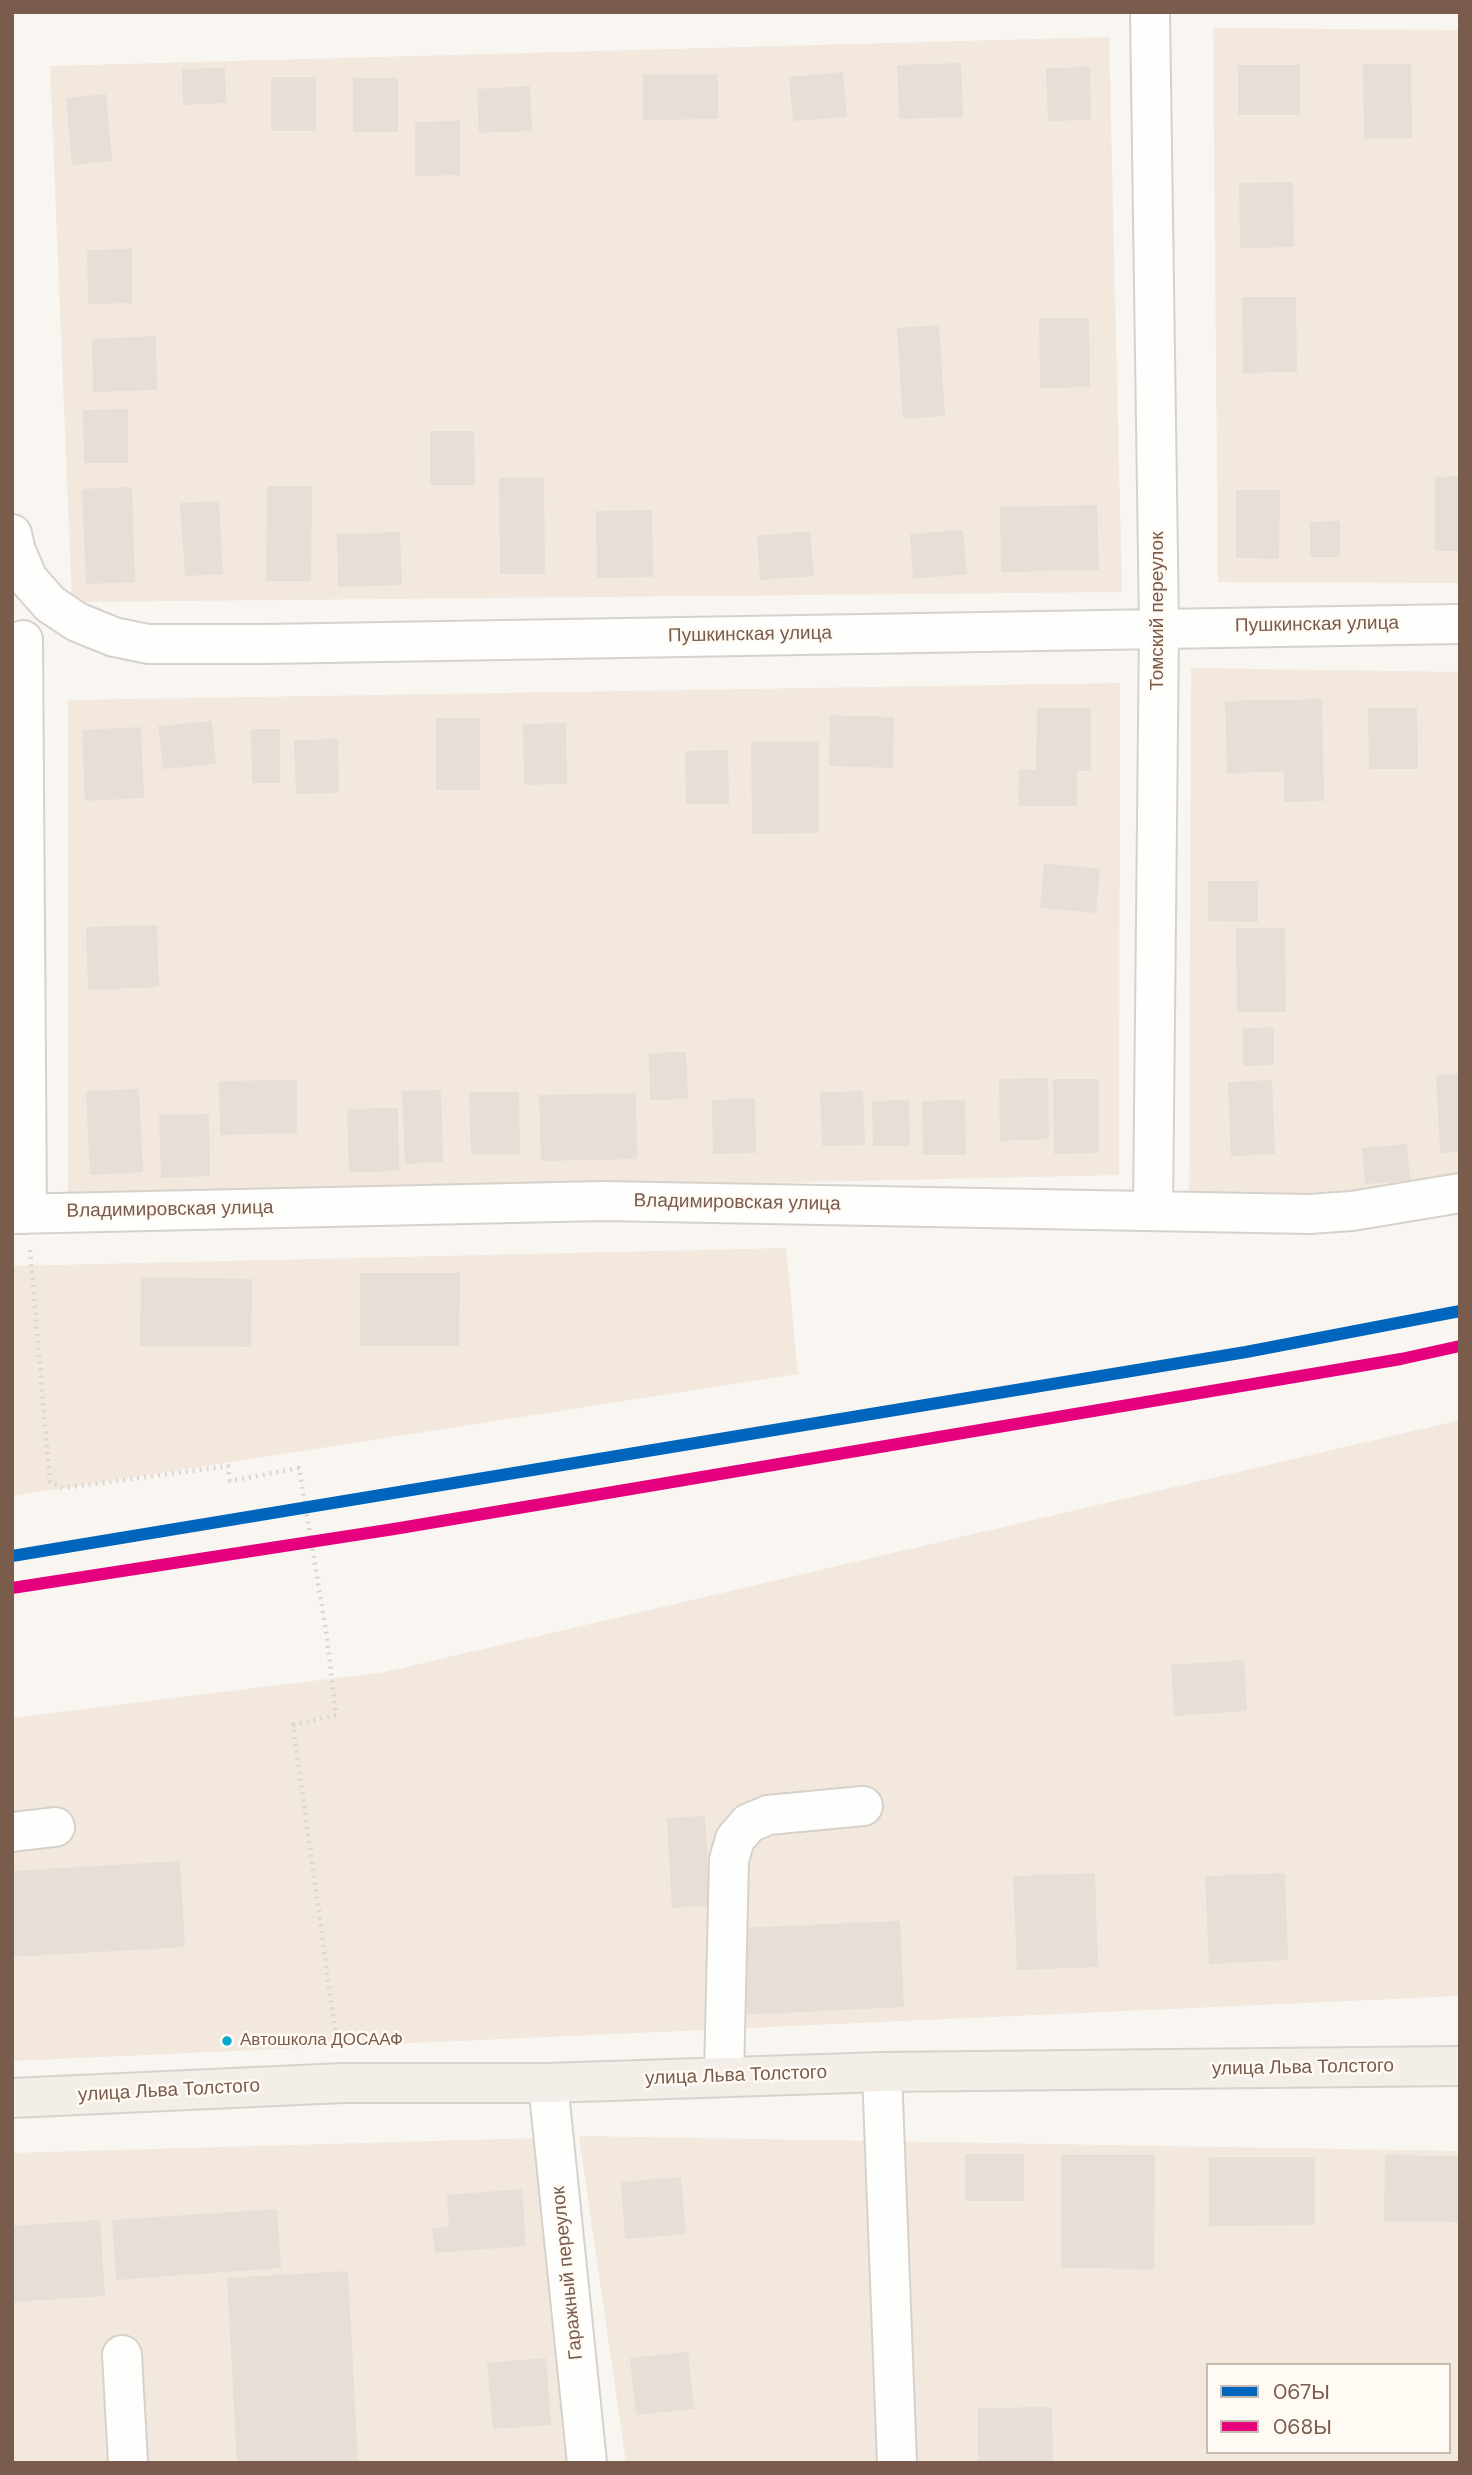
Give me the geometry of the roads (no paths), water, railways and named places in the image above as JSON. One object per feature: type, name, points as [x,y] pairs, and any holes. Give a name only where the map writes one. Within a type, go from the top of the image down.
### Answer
[{"type":"main road","name":"улица Льва Толстого","points":[[12,2098],[343,2083],[548,2083],[882,2072],[1460,2066]]},
{"type":"street","name":"Томский переулок","points":[[1150,12],[1159,627],[1153,1210]]},
{"type":"street","name":"Пушкинская улица","points":[[12,534],[28,579],[50,604],[77,622],[114,637],[148,644],[1460,624]]},
{"type":"street","points":[[19,1214],[18,640],[50,604]]},
{"type":"street","name":"Владимировская улица","points":[[19,1214],[603,1200],[1309,1214],[1352,1211],[1460,1193]]},
{"type":"street","points":[[724,2076],[729,1860],[734,1839],[749,1823],[768,1815],[863,1806]]},
{"type":"street","points":[[12,1832],[55,1827]]},
{"type":"street","points":[[882,2072],[897,2463]]},
{"type":"street","name":"Гаражный переулок","points":[[548,2083],[587,2463]]},
{"type":"street","points":[[122,2355],[128,2463]]},
{"type":"place","name":"Автошкола ДОСААФ","points":[[227,2041]]}]
